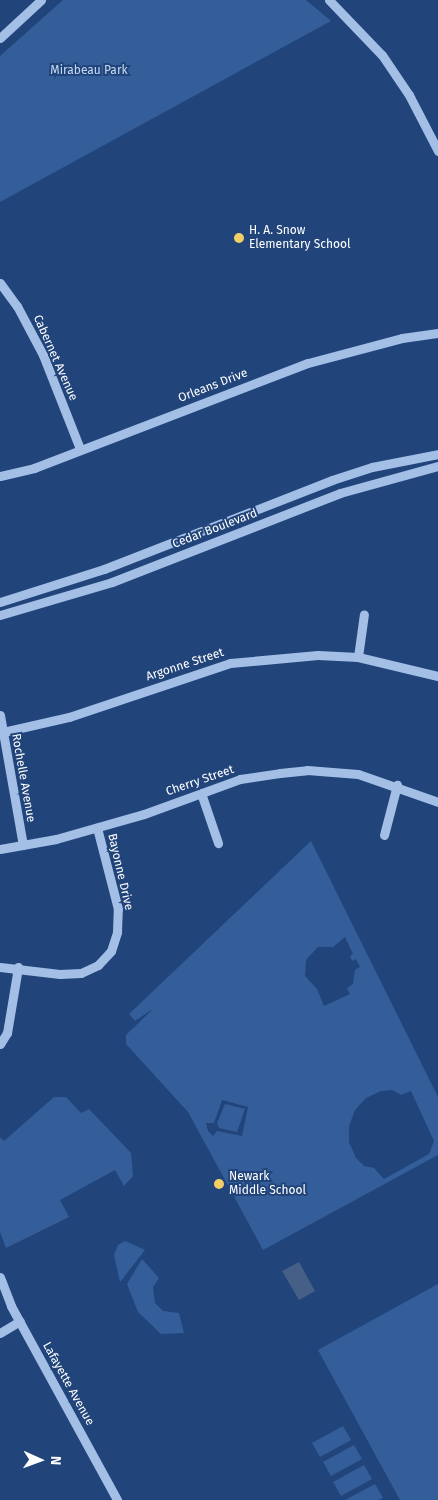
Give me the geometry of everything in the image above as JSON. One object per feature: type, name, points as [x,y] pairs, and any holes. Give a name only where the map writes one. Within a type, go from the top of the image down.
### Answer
[{"type":"street","points":[[0,38],[41,0]]},
{"type":"street","points":[[329,0],[382,55],[409,95],[438,151]]},
{"type":"street","name":"Cabernet Avenue","points":[[0,282],[17,306],[43,355],[80,449]]},
{"type":"street","name":"Orleans Drive","points":[[0,476],[34,468],[308,363],[402,338],[438,333]]},
{"type":"street","name":"Cedar Boulevard","points":[[0,602],[104,569],[332,480],[372,467],[438,454]]},
{"type":"street","name":"Cedar Boulevard","points":[[0,614],[112,582],[340,493],[438,466]]},
{"type":"street","points":[[358,657],[364,614]]},
{"type":"street","name":"Argonne Street","points":[[3,732],[69,717],[230,663],[318,655],[358,657],[438,676]]},
{"type":"street","name":"Rochelle Avenue","points":[[0,715],[22,845]]},
{"type":"street","name":"Cherry Street","points":[[0,849],[97,828],[240,779],[307,770],[358,774],[397,785],[438,802]]},
{"type":"street","points":[[384,835],[397,785]]},
{"type":"street","points":[[201,793],[218,843]]},
{"type":"street","name":"Bayonne Drive","points":[[0,967],[18,967],[60,974],[81,973],[98,965],[111,951],[117,932],[118,909],[97,828]]},
{"type":"street","points":[[0,1044],[7,1033],[18,967]]},
{"type":"street","name":"Lafayette Avenue","points":[[0,1278],[20,1321],[116,1500]]},
{"type":"street","points":[[0,1333],[20,1321]]},
{"type":"green space","name":"Mirabeau Park","points":[[63,0],[306,0],[331,21],[0,202],[0,56]]},
{"type":"green space","points":[[311,841],[438,1097],[438,1155],[263,1250],[188,1112],[126,1044],[126,1035],[154,1008],[135,1021],[129,1014]],"holes":[[[345,937],[353,954],[350,956],[352,961],[356,959],[360,967],[355,970],[353,984],[347,988],[350,994],[324,1006],[317,989],[305,976],[306,960],[318,947],[333,947]],[[392,1090],[401,1095],[411,1091],[434,1141],[429,1154],[384,1179],[374,1168],[364,1166],[356,1158],[349,1142],[349,1126],[355,1110],[366,1098],[381,1091]],[[222,1100],[248,1107],[242,1136],[217,1131],[213,1136],[208,1131],[206,1123],[214,1123]]]},
{"type":"green space","points":[[54,1097],[66,1097],[81,1113],[89,1109],[131,1153],[133,1176],[124,1186],[115,1170],[60,1200],[69,1217],[6,1248],[0,1232],[0,1137],[4,1141]]},
{"type":"green space","points":[[225,1104],[245,1109],[237,1132],[219,1128],[217,1123]]},
{"type":"green space","points":[[125,1241],[145,1250],[120,1282],[114,1255],[118,1245]]},
{"type":"green space","points":[[142,1259],[159,1278],[153,1287],[155,1303],[163,1311],[179,1313],[184,1333],[161,1334],[138,1312],[127,1284]]},
{"type":"green space","points":[[438,1284],[438,1500],[400,1500],[318,1350]]},
{"type":"green space","points":[[343,1426],[351,1440],[320,1457],[312,1443]]},
{"type":"green space","points":[[354,1445],[362,1459],[331,1476],[323,1462]]},
{"type":"green space","points":[[364,1465],[372,1479],[341,1496],[333,1482]]},
{"type":"green space","points":[[375,1484],[383,1498],[378,1500],[345,1500]]},
{"type":"shaded area","points":[[299,1262],[315,1291],[299,1300],[282,1271]]},
{"type":"place","name":"H. A. Snow Elementary School","points":[[239,238]]},
{"type":"place","name":"Newark Middle School","points":[[219,1184]]}]
